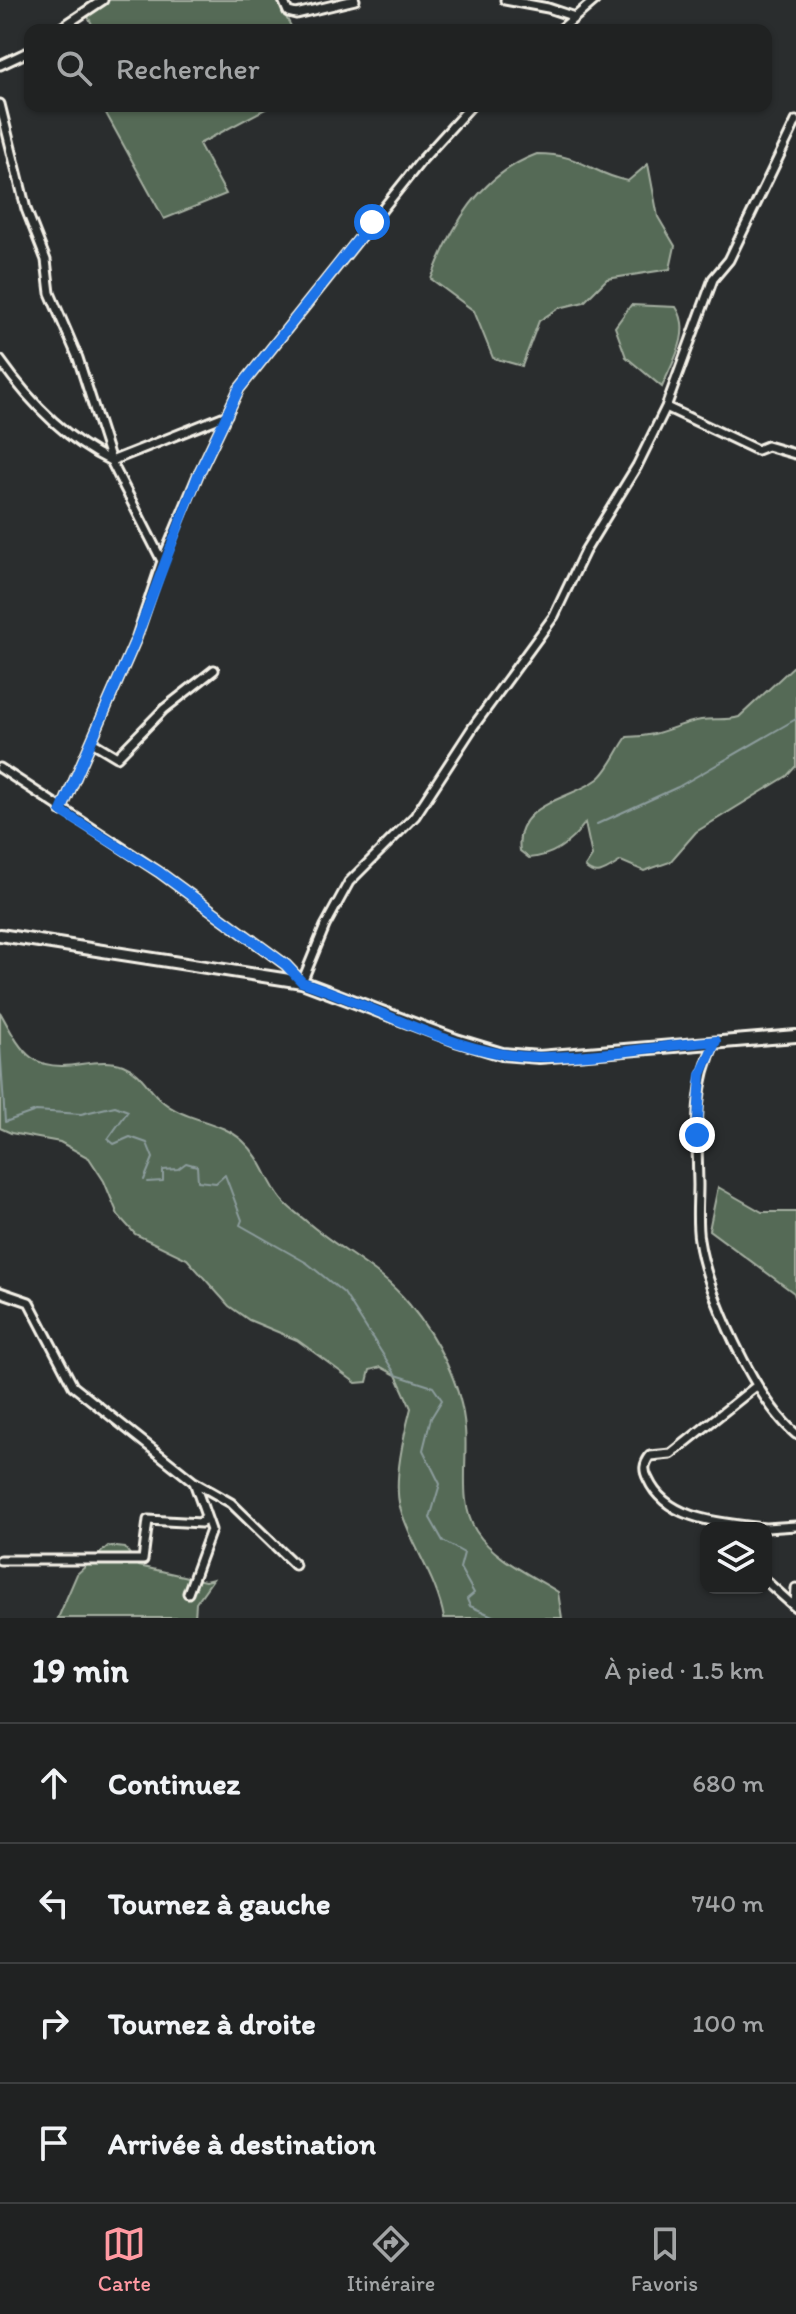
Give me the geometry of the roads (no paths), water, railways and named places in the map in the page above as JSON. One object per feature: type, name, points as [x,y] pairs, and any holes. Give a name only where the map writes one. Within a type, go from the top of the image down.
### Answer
[{"type":"street","points":[[67,24],[103,0]]},
{"type":"street","points":[[283,0],[292,14],[355,0]]},
{"type":"street","points":[[505,0],[575,17]]},
{"type":"street","points":[[567,24],[595,0]]},
{"type":"street","points":[[0,65],[24,54]]},
{"type":"street","points":[[0,104],[26,209],[46,260],[50,293],[78,358],[111,461],[162,561]]},
{"type":"street","points":[[61,811],[136,639],[162,561],[239,389],[421,161],[466,112]]},
{"type":"street","points":[[302,982],[325,926],[349,882],[415,816],[473,727],[554,616],[585,551],[637,466],[666,407],[713,279],[729,260],[796,121]]},
{"type":"street","points":[[0,360],[32,401],[72,439],[111,461]]},
{"type":"street","points":[[666,407],[757,450],[767,446],[795,454]]},
{"type":"street","points":[[111,461],[227,415]]},
{"type":"street","points":[[92,742],[117,757],[164,709],[214,670]]},
{"type":"street","points":[[0,768],[61,811],[159,872],[286,965],[302,982]]},
{"type":"street","points":[[0,935],[302,982],[502,1054],[539,1057],[796,1036]]},
{"type":"street","points":[[716,1041],[698,1089],[698,1238],[705,1268],[755,1387],[777,1418],[796,1434]]},
{"type":"street","points":[[0,1292],[29,1302],[64,1371],[86,1400],[194,1482],[231,1503],[295,1565]]},
{"type":"street","points":[[709,1522],[663,1501],[653,1491],[644,1464],[650,1456],[671,1454],[755,1387]]},
{"type":"street","points":[[188,1593],[211,1530],[204,1519],[194,1482]]},
{"type":"street","points":[[0,1560],[143,1560],[148,1520],[201,1523],[204,1519]]},
{"type":"street","points":[[772,1528],[796,1526]]},
{"type":"street","points":[[772,1587],[795,1608]]},
{"type":"street","points":[[795,1608],[796,1588]]},
{"type":"waterway","points":[[597,824],[678,787],[796,719]]},
{"type":"waterway","points":[[0,1045],[5,1122],[36,1111],[81,1114],[115,1106],[128,1111],[108,1139],[114,1144],[130,1137],[147,1143],[153,1158],[144,1180]]},
{"type":"waterway","points":[[147,1182],[163,1181],[163,1170],[178,1169],[186,1163],[197,1166],[198,1181],[216,1183],[225,1175],[242,1220],[240,1225],[307,1263],[344,1293],[396,1375],[433,1387],[442,1400],[431,1418],[423,1450],[440,1484],[430,1518],[443,1541],[464,1553],[460,1568],[474,1593],[467,1599],[470,1606],[497,1618]]}]
